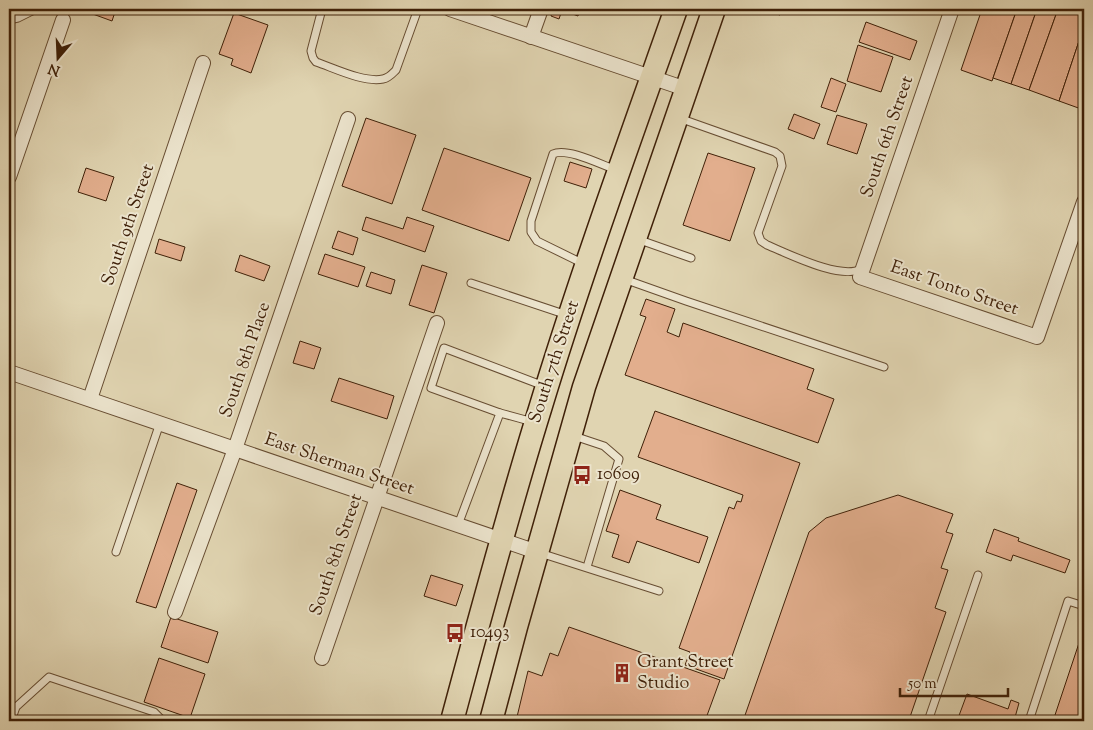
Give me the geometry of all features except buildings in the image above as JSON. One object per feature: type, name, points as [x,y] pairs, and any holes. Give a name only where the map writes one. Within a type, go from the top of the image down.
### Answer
[{"type":"main road","name":"South 7th Street","points":[[452,721],[547,387],[587,265],[676,9]]},
{"type":"main road","name":"South 7th Street","points":[[491,721],[584,387],[714,9]]},
{"type":"main road","points":[[587,265],[621,278]]},
{"type":"street","points":[[450,9],[686,89]]},
{"type":"street","points":[[531,37],[541,9]]},
{"type":"street","name":"South 6th Street","points":[[861,273],[952,9]]},
{"type":"street","points":[[9,177],[63,20]]},
{"type":"street","name":"South 9th Street","points":[[90,399],[203,63]]},
{"type":"street","name":"South 8th Place","points":[[175,612],[236,449],[348,119]]},
{"type":"street","name":"East Tonto Street","points":[[861,273],[1037,337],[1084,202]]},
{"type":"street","name":"South 8th Street","points":[[322,658],[437,323]]},
{"type":"street","name":"East Sherman Street","points":[[9,372],[537,552]]},
{"type":"lane","points":[[9,20],[18,18],[36,9]]},
{"type":"lane","points":[[322,9],[311,51],[312,58],[316,62],[364,78],[382,80],[396,70],[418,9]]},
{"type":"lane","points":[[676,118],[775,152],[780,156],[782,166],[758,233],[761,241],[833,270],[861,273]]},
{"type":"lane","points":[[587,265],[538,241],[531,232],[531,221],[553,154],[559,151],[576,155],[620,171]]},
{"type":"lane","points":[[635,238],[691,258]]},
{"type":"lane","points":[[621,278],[884,367]]},
{"type":"lane","points":[[471,283],[570,316]]},
{"type":"lane","points":[[536,423],[500,413],[431,388],[444,348],[547,387]]},
{"type":"lane","points":[[458,524],[500,413]]},
{"type":"lane","points":[[116,552],[160,423]]},
{"type":"lane","points":[[570,434],[604,446],[619,459],[587,568]]},
{"type":"lane","name":"East Sherman Street","points":[[537,552],[659,590]]},
{"type":"lane","points":[[928,721],[978,575]]},
{"type":"lane","points":[[1029,721],[1068,601],[1084,606]]},
{"type":"lane","points":[[11,721],[16,707],[49,678],[154,712],[163,721]]},
{"type":"place","name":"10609","points":[[582,475]]},
{"type":"place","name":"10493","points":[[455,633]]},
{"type":"place","name":"Grant Street Studio","points":[[622,673]]}]
